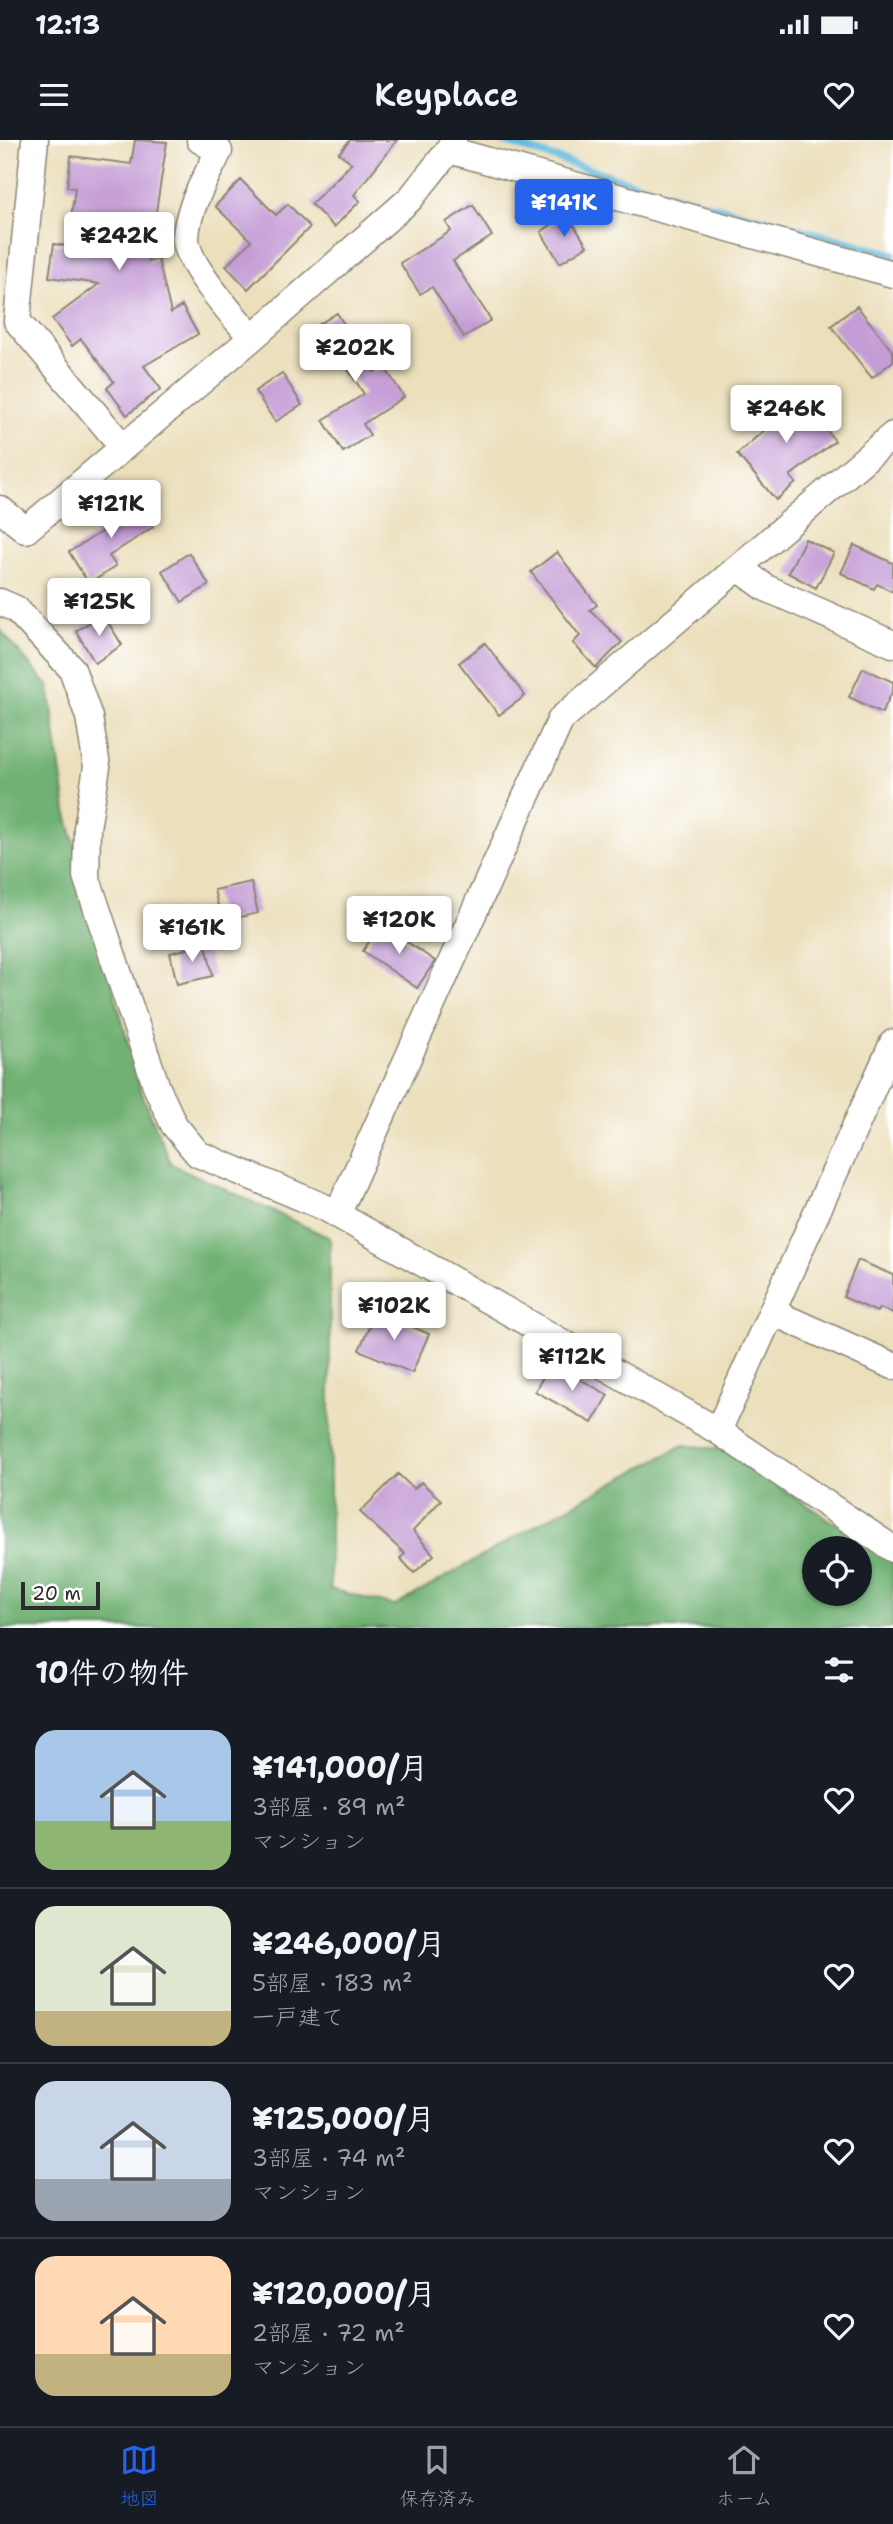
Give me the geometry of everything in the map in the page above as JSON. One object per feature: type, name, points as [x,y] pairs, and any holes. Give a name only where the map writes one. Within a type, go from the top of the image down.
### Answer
[{"type":"street","points":[[35,140],[17,321],[123,447]]},
{"type":"street","points":[[200,140],[219,152],[190,214],[186,242],[201,275],[252,338]]},
{"type":"street","points":[[0,509],[26,530],[252,338],[410,199],[451,145],[893,274]]},
{"type":"street","points":[[337,1215],[561,719],[893,435]]},
{"type":"street","points":[[739,568],[766,588],[893,644]]},
{"type":"street","points":[[0,602],[16,609],[72,669],[89,717],[97,766],[87,828],[86,876],[153,1077],[174,1125],[198,1154],[337,1215],[718,1431],[893,1549]]},
{"type":"street","points":[[718,1431],[893,1043]]},
{"type":"street","points":[[772,1312],[893,1366]]},
{"type":"green space","points":[[0,630],[49,687],[66,811],[141,1091],[171,1164],[330,1238],[330,1589],[395,1606],[683,1445],[721,1449],[855,1536],[802,1536],[802,1606],[872,1606],[872,1547],[889,1558],[893,1563],[893,1628],[0,1628]]},
{"type":"building","points":[[135,140],[167,142],[148,262],[158,259],[171,313],[182,306],[198,334],[144,366],[161,389],[127,415],[107,388],[114,382],[81,339],[72,346],[52,319],[99,284],[49,277],[54,244],[67,246],[75,188],[67,187],[71,156],[131,164]]},
{"type":"building","points":[[350,140],[397,140],[354,195],[360,201],[334,227],[311,204],[352,163],[339,153]]},
{"type":"building","points":[[241,180],[276,215],[288,204],[310,227],[248,289],[226,266],[251,241],[215,206]]},
{"type":"building","points":[[473,205],[492,236],[453,261],[491,320],[464,337],[432,287],[420,294],[400,263],[451,231],[446,222]]},
{"type":"building","points":[[567,214],[587,246],[560,263],[541,232]]},
{"type":"building","points":[[857,306],[893,352],[893,361],[872,378],[831,326]]},
{"type":"building","points":[[337,313],[374,372],[384,366],[404,397],[363,424],[370,435],[343,452],[323,420],[364,394],[339,356],[330,362],[310,330]]},
{"type":"building","points":[[282,373],[302,405],[275,422],[255,391]]},
{"type":"building","points":[[795,389],[835,441],[790,476],[796,483],[776,500],[737,454],[777,419],[770,409]]},
{"type":"building","points":[[133,496],[153,527],[109,556],[116,566],[89,584],[69,552],[114,524],[106,513]]},
{"type":"building","points":[[805,539],[834,553],[816,588],[788,573]]},
{"type":"building","points":[[854,545],[893,563],[893,592],[877,584],[874,589],[841,573]]},
{"type":"building","points":[[557,552],[597,605],[590,610],[622,642],[596,668],[573,643],[580,636],[531,572]]},
{"type":"building","points":[[189,553],[209,585],[182,602],[162,571]]},
{"type":"building","points":[[103,614],[122,645],[95,663],[76,631]]},
{"type":"building","points":[[485,643],[525,696],[499,715],[459,663]]},
{"type":"building","points":[[863,668],[893,682],[893,690],[882,713],[849,697]]},
{"type":"building","points":[[251,882],[258,913],[222,921],[214,890]]},
{"type":"building","points":[[381,924],[435,961],[417,988],[363,951]]},
{"type":"building","points":[[206,944],[213,976],[177,984],[170,953]]},
{"type":"building","points":[[858,1260],[893,1275],[893,1313],[879,1308],[877,1312],[843,1297]]},
{"type":"building","points":[[376,1311],[429,1334],[412,1373],[359,1350]]},
{"type":"building","points":[[551,1363],[608,1395],[592,1423],[535,1391]]},
{"type":"building","points":[[398,1474],[414,1489],[421,1482],[441,1500],[413,1531],[434,1555],[414,1573],[400,1558],[405,1554],[360,1512]]},
{"type":"waterway","points":[[500,140],[653,190],[893,254]]}]
